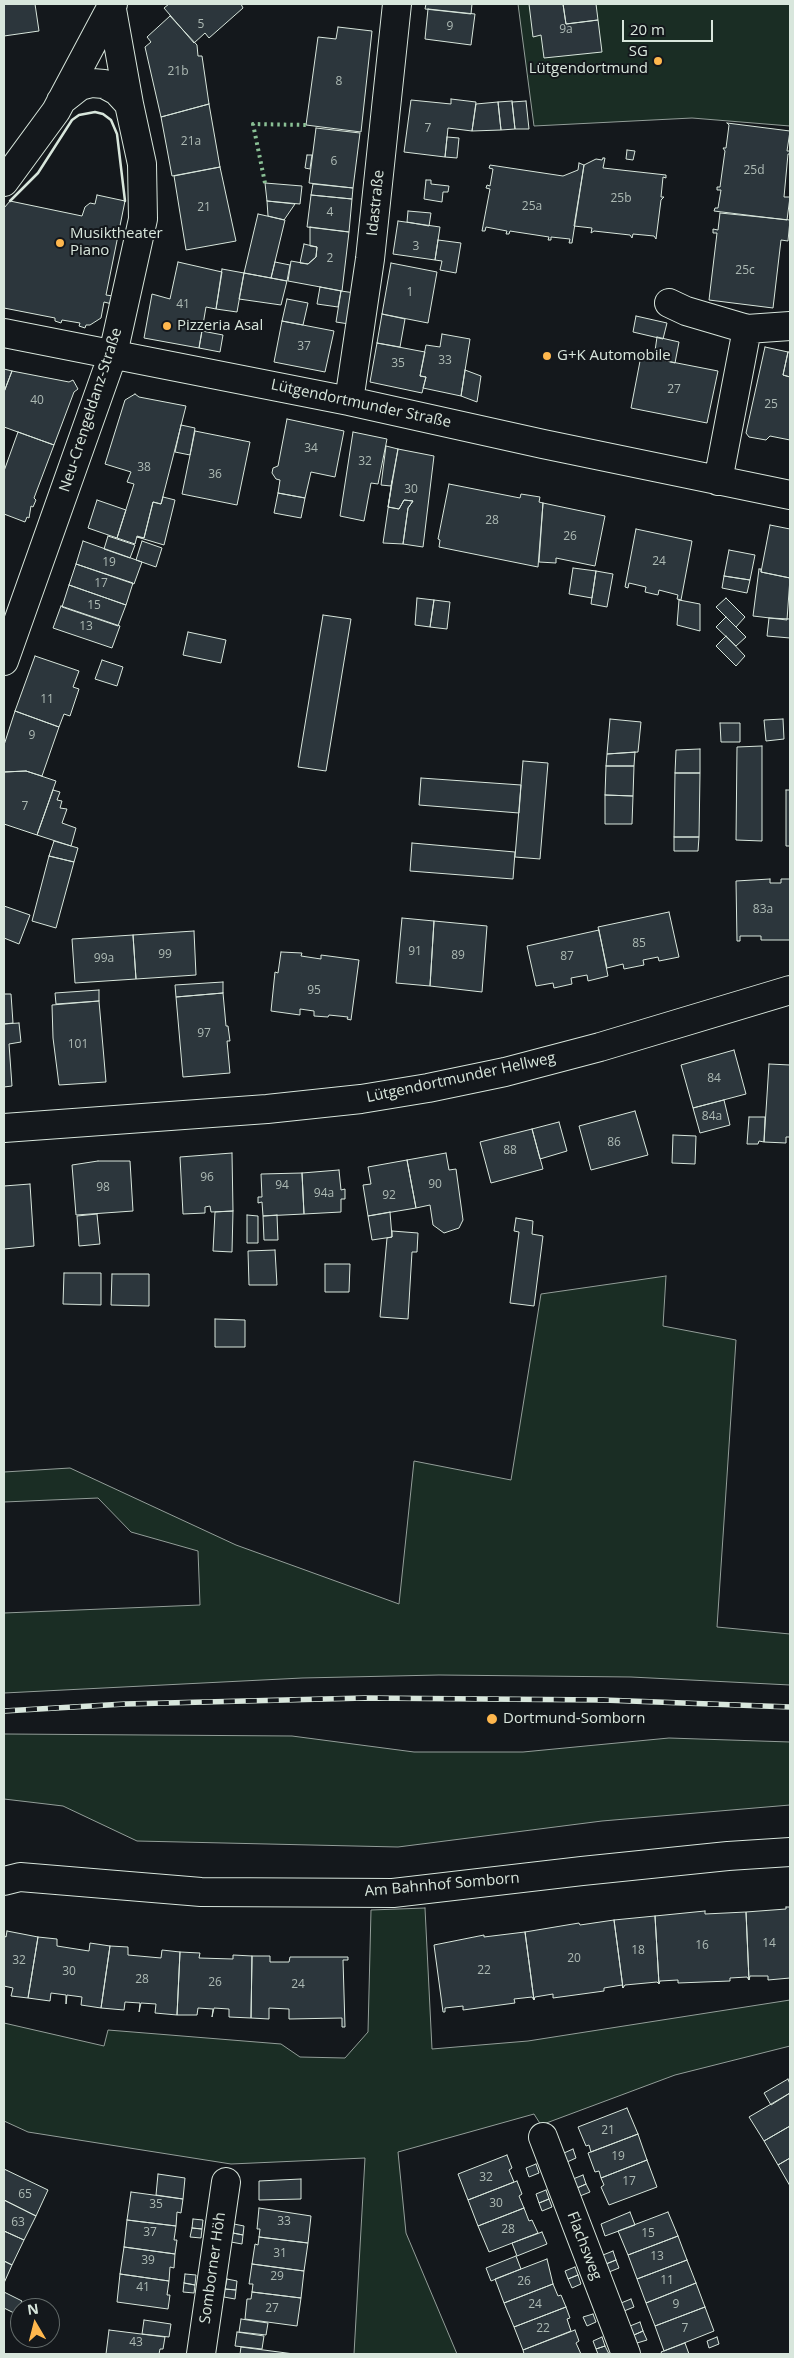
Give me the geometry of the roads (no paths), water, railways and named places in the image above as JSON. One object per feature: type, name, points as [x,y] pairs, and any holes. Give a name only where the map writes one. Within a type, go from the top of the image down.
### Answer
[{"type":"street","points":[[4,182],[30,149],[61,101],[112,4]]},
{"type":"street","name":"Neu-Crengeldanz-Straße","points":[[4,661],[113,354],[143,219],[142,164],[129,104],[112,4]]},
{"type":"street","name":"Idastraße","points":[[349,401],[370,259],[397,4]]},
{"type":"street","points":[[61,101],[80,86],[92,83],[104,84],[117,92],[129,104]]},
{"type":"street","points":[[669,303],[686,311],[747,329],[790,326]]},
{"type":"street","points":[[718,481],[747,329]]},
{"type":"street","name":"Lütgendortmunder Straße","points":[[4,333],[349,401],[790,495]]},
{"type":"street","name":"Lütgendortmunder Hellweg","points":[[4,1128],[267,1109],[361,1099],[428,1088],[505,1072],[600,1047],[790,990]]},
{"type":"street","name":"Am Bahnhof Somborn","points":[[4,1881],[20,1877],[201,1892],[393,1893],[582,1871],[728,1856],[790,1852]]},
{"type":"street","name":"Flachsweg","points":[[543,2137],[626,2354]]},
{"type":"street","name":"Somborner Höh","points":[[201,2354],[226,2182]]},
{"type":"railway","points":[[4,1711],[125,1704],[365,1698],[603,1700],[790,1707]]},
{"type":"place","name":"SG Lütgendortmund","points":[[658,61]]},
{"type":"place","name":"Musiktheater Piano","points":[[60,243]]},
{"type":"place","name":"Pizzeria Asal","points":[[167,326]]},
{"type":"place","name":"G+K Automobile","points":[[547,356]]},
{"type":"place","name":"Dortmund-Somborn","points":[[492,1719]]}]
